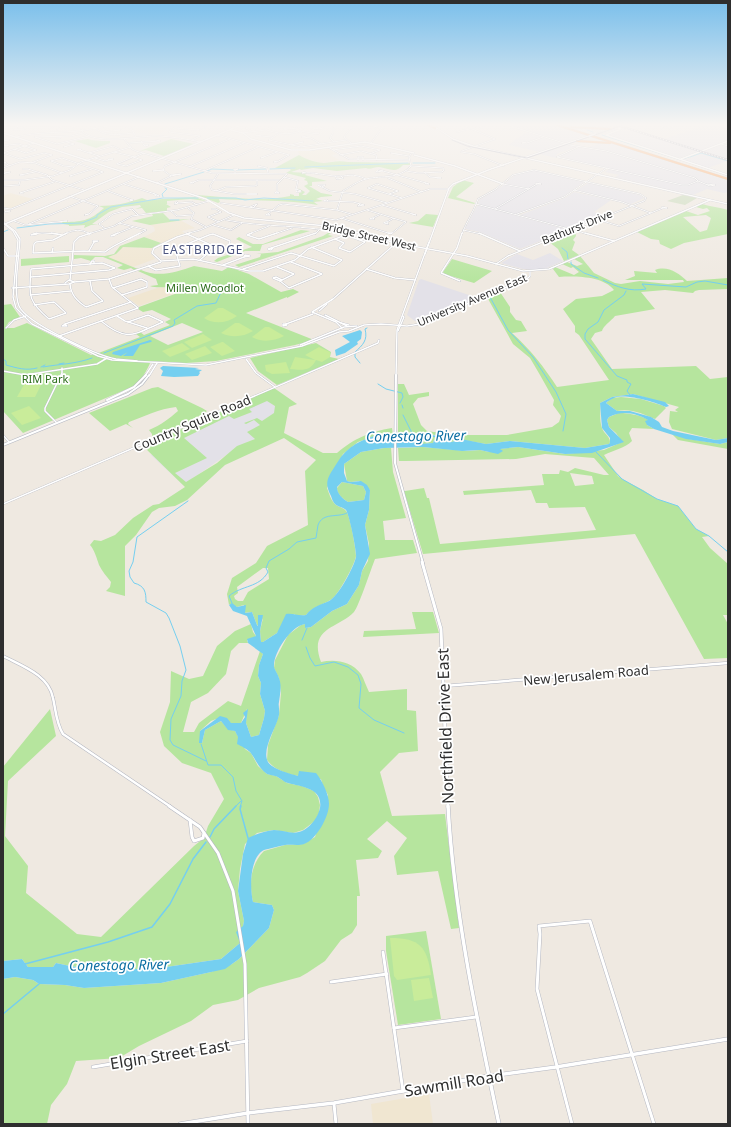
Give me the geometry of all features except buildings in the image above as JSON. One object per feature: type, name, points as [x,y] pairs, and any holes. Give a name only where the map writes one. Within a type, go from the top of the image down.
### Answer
[{"type":"main road","points":[[4,223],[14,221],[30,212],[112,178]]},
{"type":"main road","name":"Bridge Street West","points":[[141,178],[208,201],[234,215],[254,219],[324,225],[355,231],[396,243],[454,253],[515,270],[530,272],[549,269],[710,200]]},
{"type":"main road","points":[[449,189],[456,182],[468,178]]},
{"type":"main road","points":[[483,178],[503,184]]},
{"type":"main road","points":[[610,178],[728,204]]},
{"type":"main road","name":"Northfield Drive East","points":[[449,189],[428,243],[403,316],[404,318],[398,331],[395,449],[398,478],[441,629],[444,686],[444,748],[450,830],[462,926],[499,1124]]},
{"type":"main road","points":[[4,223],[17,237],[18,256],[14,287],[17,302],[25,317],[32,324],[107,358],[126,361],[206,365],[302,346],[345,331]]},
{"type":"main road","points":[[419,247],[428,243]]},
{"type":"main road","name":"University Avenue East","points":[[342,328],[374,323],[409,326],[423,323],[525,280],[530,276],[530,272]]},
{"type":"main road","points":[[25,317],[107,358]]},
{"type":"main road","points":[[341,323],[348,325],[360,325]]},
{"type":"main road","name":"University Avenue East","points":[[345,331],[371,324],[400,325]]},
{"type":"main road","points":[[348,327],[351,328],[350,330]]},
{"type":"main road","points":[[245,357],[305,343],[342,328],[342,330],[345,331]]},
{"type":"main road","points":[[3,444],[133,389],[146,378],[155,363]]},
{"type":"main road","name":"Sawmill Road","points":[[180,1124],[248,1113],[334,1103],[489,1076],[556,1067],[728,1039]]},
{"type":"street","points":[[3,180],[20,181],[44,178]]},
{"type":"street","points":[[49,178],[55,181],[84,190]]},
{"type":"street","points":[[3,208],[8,210],[89,178]]},
{"type":"street","points":[[29,224],[138,178]]},
{"type":"street","points":[[156,183],[168,178]]},
{"type":"street","points":[[216,178],[210,186],[210,189],[215,191],[247,194]]},
{"type":"street","points":[[277,192],[276,186],[282,178]]},
{"type":"street","points":[[286,178],[298,181],[296,188]]},
{"type":"street","points":[[342,192],[366,179],[388,178],[422,192]]},
{"type":"street","points":[[406,178],[426,183]]},
{"type":"street","points":[[460,281],[441,273],[454,253],[478,199],[511,178]]},
{"type":"street","points":[[568,178],[587,182]]},
{"type":"street","points":[[516,215],[564,197],[594,178]]},
{"type":"street","points":[[649,178],[682,185],[688,185],[698,181]]},
{"type":"street","points":[[694,178],[707,184]]},
{"type":"street","points":[[215,191],[226,187],[255,186],[257,185],[257,180]]},
{"type":"street","points":[[195,181],[279,180]]},
{"type":"street","points":[[3,186],[20,185],[20,181]]},
{"type":"street","points":[[23,193],[55,181]]},
{"type":"street","name":"Bathurst Drive","points":[[496,264],[508,256],[644,201],[646,198],[640,194],[587,182]]},
{"type":"street","points":[[124,184],[155,194]]},
{"type":"street","points":[[389,194],[398,191],[377,184],[368,188],[402,198]]},
{"type":"street","points":[[503,184],[529,190]]},
{"type":"street","points":[[495,209],[537,184]]},
{"type":"street","points":[[321,187],[330,191],[358,194],[387,203]]},
{"type":"street","points":[[221,203],[332,220],[352,215],[434,188],[449,189]]},
{"type":"street","points":[[574,190],[651,213]]},
{"type":"street","points":[[106,191],[132,200]]},
{"type":"street","points":[[337,210],[342,192]]},
{"type":"street","points":[[69,196],[98,206],[88,214]]},
{"type":"street","points":[[70,280],[72,252],[75,240],[106,229],[128,218],[138,215],[187,208],[208,201]]},
{"type":"street","points":[[328,201],[353,202],[360,204]]},
{"type":"street","points":[[178,203],[192,202],[198,204]]},
{"type":"street","points":[[250,207],[257,204],[253,208]]},
{"type":"street","points":[[268,214],[281,204],[337,210],[352,215]]},
{"type":"street","points":[[476,204],[614,241]]},
{"type":"street","points":[[382,205],[412,214]]},
{"type":"street","points":[[187,208],[193,212],[192,219],[207,227]]},
{"type":"street","points":[[598,219],[619,226],[663,208]]},
{"type":"street","points":[[106,229],[99,224],[114,214],[132,209],[138,215]]},
{"type":"street","points":[[216,209],[220,212],[208,217],[219,222]]},
{"type":"street","points":[[341,218],[391,234],[406,222],[367,210]]},
{"type":"street","points":[[171,211],[177,216],[193,215]]},
{"type":"street","points":[[373,218],[380,214]]},
{"type":"street","points":[[162,261],[157,259],[153,254],[154,248],[162,243],[213,225],[234,215]]},
{"type":"street","points":[[387,222],[394,218]]},
{"type":"street","points":[[225,219],[242,223],[319,230],[347,235],[365,242],[349,252],[339,248],[344,244],[335,239]]},
{"type":"street","points":[[14,221],[22,224],[64,222]]},
{"type":"street","points":[[90,234],[81,229],[73,230],[53,240],[34,243],[34,254],[89,251],[106,252],[113,245],[130,239],[146,230],[119,223]]},
{"type":"street","points":[[213,225],[230,230],[235,229],[242,223]]},
{"type":"street","points":[[115,235],[134,226]]},
{"type":"street","points":[[269,226],[247,235],[259,239],[292,228]]},
{"type":"street","points":[[272,248],[316,233],[319,230]]},
{"type":"street","points":[[463,230],[476,232],[520,251]]},
{"type":"street","points":[[14,287],[64,283],[70,284],[74,282],[109,279],[162,261],[200,260],[259,272],[291,262],[311,247],[355,231]]},
{"type":"street","points":[[37,234],[51,233],[63,235]]},
{"type":"street","points":[[186,234],[210,244],[211,246],[208,253],[200,260]]},
{"type":"street","points":[[148,266],[156,270],[181,266],[175,249],[212,234],[230,242],[227,251],[216,254],[208,253]]},
{"type":"street","points":[[89,251],[94,242]]},
{"type":"street","points":[[290,322],[319,312],[396,243]]},
{"type":"street","points":[[229,246],[237,246]]},
{"type":"street","points":[[242,269],[289,253],[334,266],[342,260],[311,247]]},
{"type":"street","points":[[3,248],[8,256],[18,256]]},
{"type":"street","points":[[52,253],[53,248]]},
{"type":"street","points":[[198,250],[209,251]]},
{"type":"street","points":[[223,265],[244,257]]},
{"type":"street","points":[[282,280],[276,277],[273,278],[280,281],[288,288],[291,288],[322,274],[291,262]]},
{"type":"street","points":[[31,277],[115,268],[103,263],[94,263],[32,269],[31,277],[30,286],[30,295],[34,305],[49,319],[66,313],[54,302],[34,305]]},
{"type":"street","points":[[277,267],[294,274],[280,281]]},
{"type":"street","points":[[366,269],[394,278],[416,280]]},
{"type":"street","points":[[57,336],[138,308],[113,288],[109,279]]},
{"type":"street","points":[[113,288],[141,279],[147,282],[147,287],[122,295]]},
{"type":"street","points":[[70,280],[74,282]]},
{"type":"street","points":[[64,283],[70,280]]},
{"type":"street","points":[[70,284],[71,291],[75,298],[86,307],[103,301],[92,290],[90,281]]},
{"type":"street","points":[[30,295],[71,291]]},
{"type":"street","points":[[65,324],[131,302]]},
{"type":"street","points":[[286,324],[328,303]]},
{"type":"street","points":[[316,310],[348,327]]},
{"type":"street","points":[[312,312],[336,322],[342,328]]},
{"type":"street","points":[[101,322],[113,331],[128,336],[163,322],[148,315],[128,322]]},
{"type":"street","points":[[117,316],[128,322],[148,328]]},
{"type":"street","points":[[6,328],[12,322],[25,317]]},
{"type":"street","name":"Country Squire Road","points":[[3,504],[378,343],[379,340]]},
{"type":"street","points":[[245,357],[256,373],[275,387]]},
{"type":"street","points":[[3,371],[11,374],[22,375],[97,364],[107,358]]},
{"type":"street","points":[[55,421],[45,411],[45,408],[62,373],[62,368]]},
{"type":"street","points":[[3,435],[8,441]]},
{"type":"street","points":[[3,656],[40,676],[47,683],[53,696],[58,726],[63,734],[190,820],[203,831],[218,853],[233,891],[245,964],[248,1124]]},
{"type":"street","name":"New Jerusalem Road","points":[[444,686],[728,663]]},
{"type":"street","points":[[190,820],[192,837],[194,841],[203,838],[203,831]]},
{"type":"street","points":[[572,1124],[556,1067],[537,988],[540,934],[539,926],[590,921],[654,1124]]},
{"type":"street","points":[[383,952],[403,1091]]},
{"type":"street","points":[[331,982],[387,974]]},
{"type":"street","points":[[394,1028],[478,1016]]},
{"type":"street","name":"Elgin Street East","points":[[93,1067],[247,1041]]},
{"type":"street","points":[[334,1103],[336,1124]]},
{"type":"shaded area","points":[[512,178],[566,178],[584,182],[564,196],[515,214],[478,204],[479,200],[501,187]]},
{"type":"shaded area","points":[[618,178],[718,178],[728,181],[728,192],[724,193],[707,189],[693,195]]},
{"type":"shaded area","points":[[588,183],[639,195],[644,198],[631,204],[577,190]]},
{"type":"shaded area","points":[[574,192],[611,200],[594,212],[605,215],[571,229],[520,215],[565,198]]},
{"type":"shaded area","points":[[10,193],[33,199],[9,209],[3,206],[3,196]]},
{"type":"shaded area","points":[[477,206],[569,230],[520,249],[480,232],[465,229]]},
{"type":"shaded area","points":[[180,220],[195,228],[182,231],[185,234],[161,243],[144,237],[155,231],[154,227],[150,225]]},
{"type":"shaded area","points":[[123,247],[152,248],[151,253],[155,259],[133,267],[107,257],[116,254]]},
{"type":"shaded area","points":[[550,253],[563,261],[538,270],[523,269],[501,263],[517,254],[533,260]]},
{"type":"shaded area","points":[[421,279],[478,298],[425,320],[415,321],[407,315],[419,280]]},
{"type":"shaded area","points":[[174,287],[182,291],[139,306],[128,298],[157,288]]},
{"type":"shaded area","points":[[269,399],[277,406],[277,414],[262,425],[257,438],[238,447],[183,485],[151,455],[178,434]]},
{"type":"shaded area","points":[[429,1094],[433,1124],[373,1124],[371,1104]]},
{"type":"green space","points":[[304,178],[315,178],[327,181],[312,182],[312,186],[309,186],[321,193],[332,196],[316,199],[323,201],[314,202],[318,205],[281,201],[219,199],[220,202],[218,203],[197,195],[269,199],[290,196],[290,194],[299,196],[299,193],[302,192],[298,188],[305,192],[302,195],[306,195],[310,191],[304,186],[308,184],[307,181],[304,180],[306,178]]},
{"type":"green space","points":[[462,180],[474,183],[456,197],[475,203],[474,204],[448,198],[453,187]]},
{"type":"green space","points":[[683,195],[697,198],[685,205],[667,201]]},
{"type":"green space","points":[[195,197],[206,201],[190,199],[167,201],[167,204],[171,207],[167,208],[167,211],[146,213],[142,208],[135,209],[141,207],[140,205],[122,207],[109,212],[92,224],[98,224],[84,228],[85,225],[69,226],[63,224],[62,222],[75,222],[90,218],[104,208],[99,206],[121,204],[142,198],[147,200]]},
{"type":"green space","points":[[702,204],[728,210],[728,234],[684,243],[671,249],[660,244],[659,240],[651,239],[637,232],[686,211],[698,215],[710,211],[707,208],[703,209],[696,207]],"holes":[[[706,215],[711,218],[707,230],[700,232],[683,217]]]},
{"type":"green space","points":[[163,213],[170,220],[190,219],[150,225],[132,221],[153,216],[152,214]]},
{"type":"green space","points":[[426,214],[438,215],[433,227],[409,223],[418,221]]},
{"type":"green space","points":[[301,230],[310,231],[262,245],[260,251],[245,251],[217,262],[214,261],[218,258],[252,247],[236,239],[239,237],[253,244],[263,244]]},
{"type":"green space","points":[[570,231],[575,231],[576,236],[573,240],[575,242],[572,250],[579,255],[564,261],[558,249],[548,241]]},
{"type":"green space","points":[[331,233],[328,235],[333,236],[239,267],[235,265],[260,257],[261,254],[256,254],[278,252]]},
{"type":"green space","points":[[144,237],[161,243],[152,248],[123,247],[116,254],[108,257],[138,269],[134,270],[131,268],[124,270],[117,268],[123,265],[103,257],[95,257],[91,261],[81,258],[74,259],[74,255],[105,256],[114,254],[120,246]]},
{"type":"green space","points":[[69,256],[69,262],[21,266],[21,259]]},
{"type":"green space","points":[[580,256],[594,273],[615,283],[621,284],[640,281],[668,284],[684,282],[683,280],[625,280],[635,276],[634,271],[657,273],[655,270],[664,268],[680,275],[687,281],[728,278],[728,289],[699,290],[693,293],[665,290],[641,292],[655,309],[615,316],[605,325],[602,331],[595,333],[591,339],[612,369],[696,366],[710,379],[728,377],[728,438],[716,440],[672,429],[669,422],[670,411],[678,412],[675,410],[679,407],[633,394],[612,397],[600,403],[601,425],[609,438],[609,444],[585,448],[510,441],[486,444],[429,434],[398,435],[398,384],[404,384],[409,395],[429,392],[429,396],[418,398],[413,404],[421,425],[427,431],[455,435],[507,435],[552,427],[559,422],[561,416],[553,405],[554,400],[540,375],[530,358],[513,344],[487,297],[500,292],[510,307],[510,312],[516,320],[521,321],[527,331],[512,333],[536,358],[557,387],[609,380],[579,335],[575,332],[575,326],[563,309],[576,299],[602,296],[614,290],[609,285],[596,279],[559,277],[553,269],[555,267],[574,275],[579,272],[573,267],[571,268],[562,264],[567,262],[577,266],[583,264],[574,259]]},
{"type":"green space","points":[[452,259],[492,271],[474,283],[444,274],[443,272]]},
{"type":"green space","name":"RIM Park","points":[[194,266],[222,271],[229,267],[249,274],[281,292],[293,289],[299,292],[246,313],[314,340],[216,361],[186,363],[151,361],[143,376],[132,387],[23,433],[3,411],[3,305],[11,304],[20,317],[9,322],[5,328],[14,328],[27,323],[91,355],[94,354],[60,337],[96,354],[140,337],[136,334],[140,332],[144,335],[170,325],[165,322],[171,319],[152,310],[143,312],[138,309],[139,307],[183,291],[175,287],[150,286],[158,285],[156,279],[138,271],[141,270],[154,274],[161,274]],"holes":[[[182,323],[203,332],[168,345],[150,336]]]},
{"type":"green space","points":[[218,308],[223,308],[237,316],[225,322],[212,322],[204,318]]},
{"type":"green space","points":[[235,323],[239,323],[253,331],[245,335],[237,336],[229,336],[221,333]]},
{"type":"green space","points":[[265,327],[269,327],[284,336],[268,341],[252,337]]},
{"type":"green space","points":[[203,334],[212,340],[192,348],[184,342]]},
{"type":"green space","points":[[222,342],[235,351],[222,356],[210,347]]},
{"type":"green space","points":[[182,343],[190,349],[170,357],[162,351]]},
{"type":"green space","points":[[316,343],[331,352],[330,357],[339,359],[277,385],[258,371],[250,358]]},
{"type":"green space","points":[[205,346],[212,353],[192,360],[185,354]]},
{"type":"green space","points":[[319,347],[330,352],[330,357],[322,362],[316,360],[311,367],[305,369],[290,369],[295,357],[315,360],[305,355]]},
{"type":"green space","points":[[286,362],[290,373],[272,374],[266,371],[265,365]]},
{"type":"green space","points":[[26,381],[43,381],[35,397],[17,397]]},
{"type":"green space","points":[[158,387],[207,411],[189,423],[152,439],[152,434],[149,430],[175,414],[178,411],[176,407],[158,411],[129,422],[128,424],[133,428],[126,424],[110,431],[89,413],[152,388]]},
{"type":"green space","points":[[274,388],[297,404],[289,407],[284,433],[323,453],[337,453],[350,443],[376,431],[392,428],[393,435],[380,438],[381,434],[358,442],[343,454],[327,488],[334,503],[344,509],[348,514],[356,553],[353,565],[340,589],[331,600],[313,609],[306,615],[297,616],[294,614],[277,633],[263,642],[261,642],[260,631],[263,618],[259,626],[257,625],[252,612],[244,613],[244,605],[237,607],[230,604],[229,605],[227,594],[232,578],[256,563],[267,546],[308,525],[305,471],[316,460],[284,438],[225,465],[187,500],[175,506],[159,508],[152,512],[136,535],[125,546],[125,596],[106,591],[110,587],[111,582],[100,567],[90,545],[94,540],[101,541],[115,535],[133,518],[153,505],[159,504],[185,487],[143,446]],"holes":[[[267,401],[275,406],[274,413],[262,421],[257,418],[244,423],[246,424],[254,420],[260,425],[247,432],[255,439],[237,446],[217,463],[186,482],[175,473],[207,458],[184,438],[229,416],[234,419],[252,412],[249,409]],[[263,568],[268,568],[269,579],[248,592],[243,601],[238,601],[235,599],[234,596],[238,593],[237,587]]]},
{"type":"green space","points":[[621,397],[641,399],[664,406],[666,408],[655,419],[632,411],[617,411],[606,403],[612,398]]},
{"type":"green space","points":[[29,406],[41,418],[22,425],[11,413]]},
{"type":"green space","points":[[619,413],[631,414],[649,420],[647,425],[654,429],[632,428],[629,433],[632,441],[623,447],[604,455],[618,476],[657,499],[678,506],[696,529],[709,536],[702,537],[710,548],[728,564],[728,615],[723,615],[728,624],[728,658],[704,659],[635,534],[423,554],[404,491],[424,488],[427,498],[429,498],[440,544],[596,530],[585,507],[549,508],[547,503],[536,503],[531,490],[464,495],[463,491],[544,485],[542,474],[559,474],[560,470],[568,472],[575,468],[609,475],[594,458],[545,454],[516,459],[399,461],[398,448],[423,447],[467,451],[480,450],[489,452],[499,449],[518,447],[565,454],[604,450],[622,442],[616,433],[609,427],[607,420],[609,417]],"holes":[[[570,473],[592,476],[594,484],[575,486]]]},
{"type":"green space","points":[[672,434],[689,439],[720,444],[728,442],[728,449],[678,440]]},
{"type":"green space","points":[[443,437],[457,440],[452,442],[434,440],[433,443],[424,444],[414,442],[418,439]]},
{"type":"green space","points":[[391,448],[393,472],[406,518],[383,521],[385,540],[413,540],[417,553],[375,559],[354,612],[322,635],[318,642],[318,650],[321,662],[342,662],[357,670],[361,674],[369,692],[407,689],[407,710],[416,711],[418,751],[399,753],[380,772],[392,816],[445,814],[459,928],[451,929],[438,871],[397,875],[394,856],[407,838],[387,821],[367,839],[382,851],[378,858],[356,860],[360,896],[357,896],[357,925],[352,933],[341,940],[325,961],[300,977],[259,988],[238,1000],[213,1005],[191,1021],[139,1046],[119,1058],[76,1061],[67,1084],[51,1105],[47,1124],[3,1124],[3,979],[15,977],[33,980],[39,984],[65,985],[84,988],[161,983],[211,972],[232,964],[239,959],[269,928],[274,910],[272,905],[253,902],[251,882],[253,869],[256,862],[264,851],[285,845],[303,844],[315,837],[328,795],[321,779],[285,773],[267,760],[268,745],[279,715],[281,693],[279,678],[274,668],[275,660],[288,635],[301,625],[305,624],[305,628],[311,627],[332,611],[347,604],[359,585],[362,571],[368,561],[369,544],[365,525],[369,510],[370,490],[359,481],[347,481],[344,464],[361,452]]},
{"type":"green space","points":[[342,482],[363,486],[366,492],[364,500],[348,502],[344,499],[337,490]]},
{"type":"green space","points":[[412,612],[433,612],[439,633],[363,637],[364,631],[416,629]]},
{"type":"green space","points":[[251,624],[253,632],[256,636],[247,640],[248,643],[239,643],[231,651],[226,674],[208,693],[191,702],[183,732],[194,732],[199,723],[228,701],[241,706],[260,651],[263,654],[259,665],[258,676],[261,683],[260,694],[265,711],[259,735],[251,737],[246,723],[247,709],[241,723],[231,723],[216,719],[211,721],[200,731],[202,743],[205,730],[221,721],[228,729],[235,731],[245,749],[251,753],[258,766],[267,774],[276,776],[287,783],[302,786],[314,791],[318,797],[320,805],[319,813],[315,821],[303,830],[293,833],[273,830],[257,833],[245,844],[240,869],[238,891],[244,921],[240,943],[221,959],[166,967],[107,971],[56,963],[53,967],[28,967],[22,959],[3,961],[3,767],[50,709],[56,736],[8,781],[5,836],[28,866],[26,893],[77,934],[101,937],[204,838],[208,826],[224,799],[211,773],[182,763],[164,746],[160,732],[170,702],[171,671],[189,679],[203,676],[217,646],[235,631]]},
{"type":"green space","points":[[426,931],[441,1019],[398,1025],[386,951],[386,936]]},
{"type":"green space","points":[[390,938],[408,940],[415,942],[420,946],[427,957],[431,975],[397,980],[394,976]]},
{"type":"green space","points":[[429,978],[433,998],[414,1001],[411,980]]},
{"type":"water","points":[[360,330],[362,332],[361,339],[357,342],[358,344],[345,353],[336,356],[335,350],[350,342],[342,336]]},
{"type":"water","points":[[150,340],[152,341],[151,342],[140,345],[133,356],[123,356],[128,352],[121,356],[112,354],[113,352]]},
{"type":"water","points":[[163,366],[199,368],[195,369],[202,370],[199,372],[200,373],[198,376],[161,376],[163,371],[160,368]]},
{"type":"water","name":"Conestogo River","points":[[633,394],[665,402],[669,406],[666,407],[632,397],[619,397],[606,403],[617,411],[630,411],[651,417],[659,422],[662,427],[673,431],[716,440],[728,438],[728,442],[720,444],[686,439],[654,429],[647,425],[645,421],[648,420],[634,414],[624,413],[609,417],[607,420],[609,427],[624,442],[592,453],[565,454],[518,447],[500,449],[503,451],[498,454],[480,450],[462,451],[423,447],[384,448],[361,452],[344,464],[344,473],[347,481],[361,481],[367,485],[370,490],[369,510],[365,525],[370,554],[362,571],[359,585],[347,604],[332,611],[311,627],[305,628],[305,624],[294,630],[284,641],[276,655],[274,667],[279,677],[280,684],[279,713],[278,720],[266,751],[266,757],[270,765],[286,773],[298,776],[299,771],[316,773],[323,784],[329,800],[327,815],[317,833],[309,842],[302,845],[285,845],[264,850],[259,854],[253,867],[251,882],[253,902],[272,905],[274,910],[269,928],[239,959],[225,969],[161,983],[84,988],[65,985],[39,984],[33,980],[15,977],[3,979],[3,961],[22,959],[28,967],[53,967],[56,963],[107,971],[166,967],[221,959],[240,943],[236,932],[243,926],[244,921],[238,891],[243,854],[248,838],[271,830],[296,833],[304,830],[316,818],[320,808],[320,801],[315,792],[305,787],[286,782],[264,772],[250,752],[237,744],[238,737],[235,731],[228,730],[221,721],[205,730],[202,743],[199,743],[200,731],[220,716],[227,718],[231,723],[241,723],[245,717],[243,713],[248,709],[246,723],[251,737],[259,735],[264,718],[265,711],[260,694],[261,683],[258,676],[259,665],[263,654],[248,643],[247,639],[256,636],[247,616],[233,611],[229,605],[232,603],[237,607],[246,605],[245,613],[252,612],[258,626],[258,615],[263,615],[260,631],[261,642],[263,642],[277,633],[286,614],[306,615],[314,608],[333,598],[349,574],[356,557],[351,525],[346,510],[336,505],[327,486],[328,479],[345,452],[361,441],[381,434],[381,437],[423,434],[456,438],[486,444],[510,441],[585,448],[609,444],[610,438],[602,428],[600,403],[612,397]],"holes":[[[443,437],[457,440],[452,442],[434,440],[433,443],[420,444],[414,442],[418,439]],[[342,482],[363,486],[366,492],[364,500],[348,502],[344,499],[337,490],[337,487]]]},
{"type":"waterway","points":[[165,184],[186,178]]},
{"type":"waterway","points":[[163,197],[162,194],[167,189],[165,188]]},
{"type":"waterway","points":[[17,228],[49,224],[82,223],[97,217],[97,215],[111,207],[163,198],[198,198]]},
{"type":"waterway","points":[[207,198],[236,198],[245,200],[264,198],[313,201]]},
{"type":"waterway","points":[[170,220],[179,220]]},
{"type":"waterway","points":[[3,232],[8,230]]},
{"type":"waterway","points":[[562,248],[567,252],[568,259]]},
{"type":"waterway","points":[[571,262],[571,264],[584,273],[598,278]]},
{"type":"waterway","points":[[603,280],[619,287],[634,290],[646,289],[642,284],[686,287],[697,282],[705,281],[728,285]]},
{"type":"waterway","points":[[104,353],[173,326],[175,323],[174,320],[197,306],[216,303],[222,290],[220,286],[207,284]]},
{"type":"waterway","points":[[626,291],[624,295],[604,310],[598,322],[588,329],[585,334],[585,339],[617,376],[627,380],[627,382],[631,384],[627,391],[630,395]]},
{"type":"waterway","points":[[490,297],[508,330],[533,357],[556,392],[566,414],[563,431]]},
{"type":"waterway","points":[[355,352],[364,342],[366,336],[365,329],[367,328]]},
{"type":"waterway","points":[[355,353],[355,357],[360,363]]},
{"type":"waterway","points":[[43,367],[74,363],[92,358]]},
{"type":"waterway","points":[[3,359],[6,361],[6,365],[25,369],[37,368]]},
{"type":"waterway","points":[[59,364],[64,363]]},
{"type":"waterway","points":[[41,367],[45,365]]},
{"type":"waterway","points":[[378,384],[386,389],[402,393],[403,397],[400,403]]},
{"type":"waterway","points":[[403,415],[412,433],[415,435]]},
{"type":"waterway","points":[[596,452],[622,479],[657,499],[678,506],[696,529],[709,536],[728,552]]},
{"type":"waterway","points":[[188,501],[137,537],[133,562],[129,571],[130,577],[134,583],[143,588],[146,595],[146,602],[166,613],[169,618],[180,646],[186,670],[182,681],[181,696],[171,719],[170,740],[173,745],[206,761]]},
{"type":"waterway","points":[[232,603],[229,596],[234,592],[260,581],[268,572],[266,568],[269,561],[289,549],[297,542],[316,538],[318,525],[323,518],[347,513]]},
{"type":"waterway","points":[[302,640],[307,628]]},
{"type":"waterway","points":[[306,647],[315,666],[334,662],[348,667],[358,675],[361,684],[359,708],[374,720],[404,733]]},
{"type":"waterway","points":[[201,744],[208,765],[221,765],[233,777],[236,791],[242,801],[240,807]]},
{"type":"waterway","points":[[236,806],[241,801]]},
{"type":"waterway","points":[[210,837],[214,829],[236,806]]},
{"type":"waterway","points":[[241,806],[240,809],[248,838]]},
{"type":"waterway","points":[[25,964],[108,942],[152,927],[170,904],[193,859],[206,842]]},
{"type":"waterway","points":[[3,1014],[39,984]]},
{"type":"district","name":"EASTBRIDGE","points":[[203,250]]},
{"type":"park label","name":"Millen Woodlot","points":[[205,288]]}]
